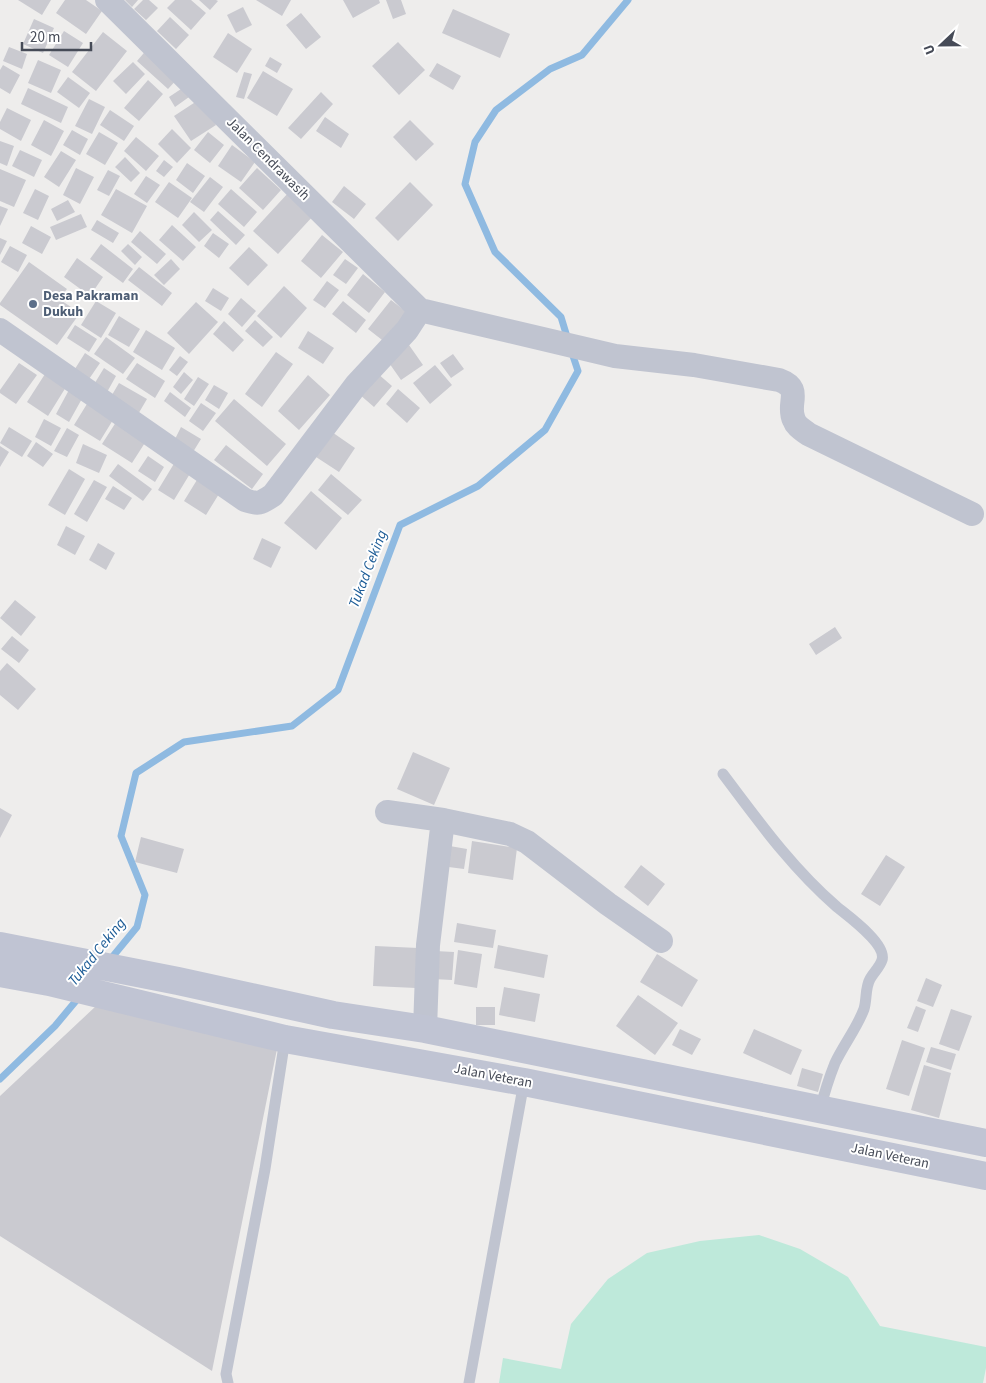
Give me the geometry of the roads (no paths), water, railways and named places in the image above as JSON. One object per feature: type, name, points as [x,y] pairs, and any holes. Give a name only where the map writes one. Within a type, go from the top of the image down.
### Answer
[{"type":"main road","points":[[0,946],[178,980],[333,1015],[425,1029],[986,1143]]},
{"type":"main road","name":"Jalan Veteran","points":[[0,973],[49,982],[286,1039],[328,1045],[524,1082],[986,1176]]},
{"type":"main road","points":[[328,1045],[333,1015]]},
{"type":"street","name":"Jalan Cendrawasih","points":[[107,0],[417,315]]},
{"type":"street","points":[[0,330],[174,453],[245,500],[257,504],[264,502],[273,495],[356,384],[407,330],[417,315],[519,333],[615,356],[694,365],[786,382],[792,388],[794,397],[793,418],[798,426],[808,434],[972,514]]},
{"type":"street","points":[[387,812],[442,820],[510,834],[527,842],[608,904],[661,941]]},
{"type":"street","points":[[425,1029],[428,945],[442,820]]},
{"type":"lane","points":[[724,774],[787,858],[816,888],[860,926],[877,943],[882,951],[882,960],[868,985],[864,1008],[850,1038],[836,1061],[827,1083],[820,1110]]},
{"type":"lane","points":[[228,1383],[226,1374],[265,1169],[286,1039]]},
{"type":"lane","points":[[469,1383],[524,1082]]},
{"type":"waterway","name":"Tukad Ceking","points":[[568,340],[561,317],[495,252],[465,184],[475,142],[496,110],[550,69],[582,55],[628,0]]},
{"type":"waterway","name":"Tukad Ceking","points":[[109,961],[137,927],[145,895],[121,836],[136,773],[184,742],[292,726],[338,690],[400,525],[478,486],[545,430],[578,371],[571,350]]},
{"type":"waterway","name":"Tukad Ceking","points":[[0,1079],[55,1026],[80,996]]},
{"type":"place","name":"Desa Pakraman Dukuh","points":[[33,304]]}]
